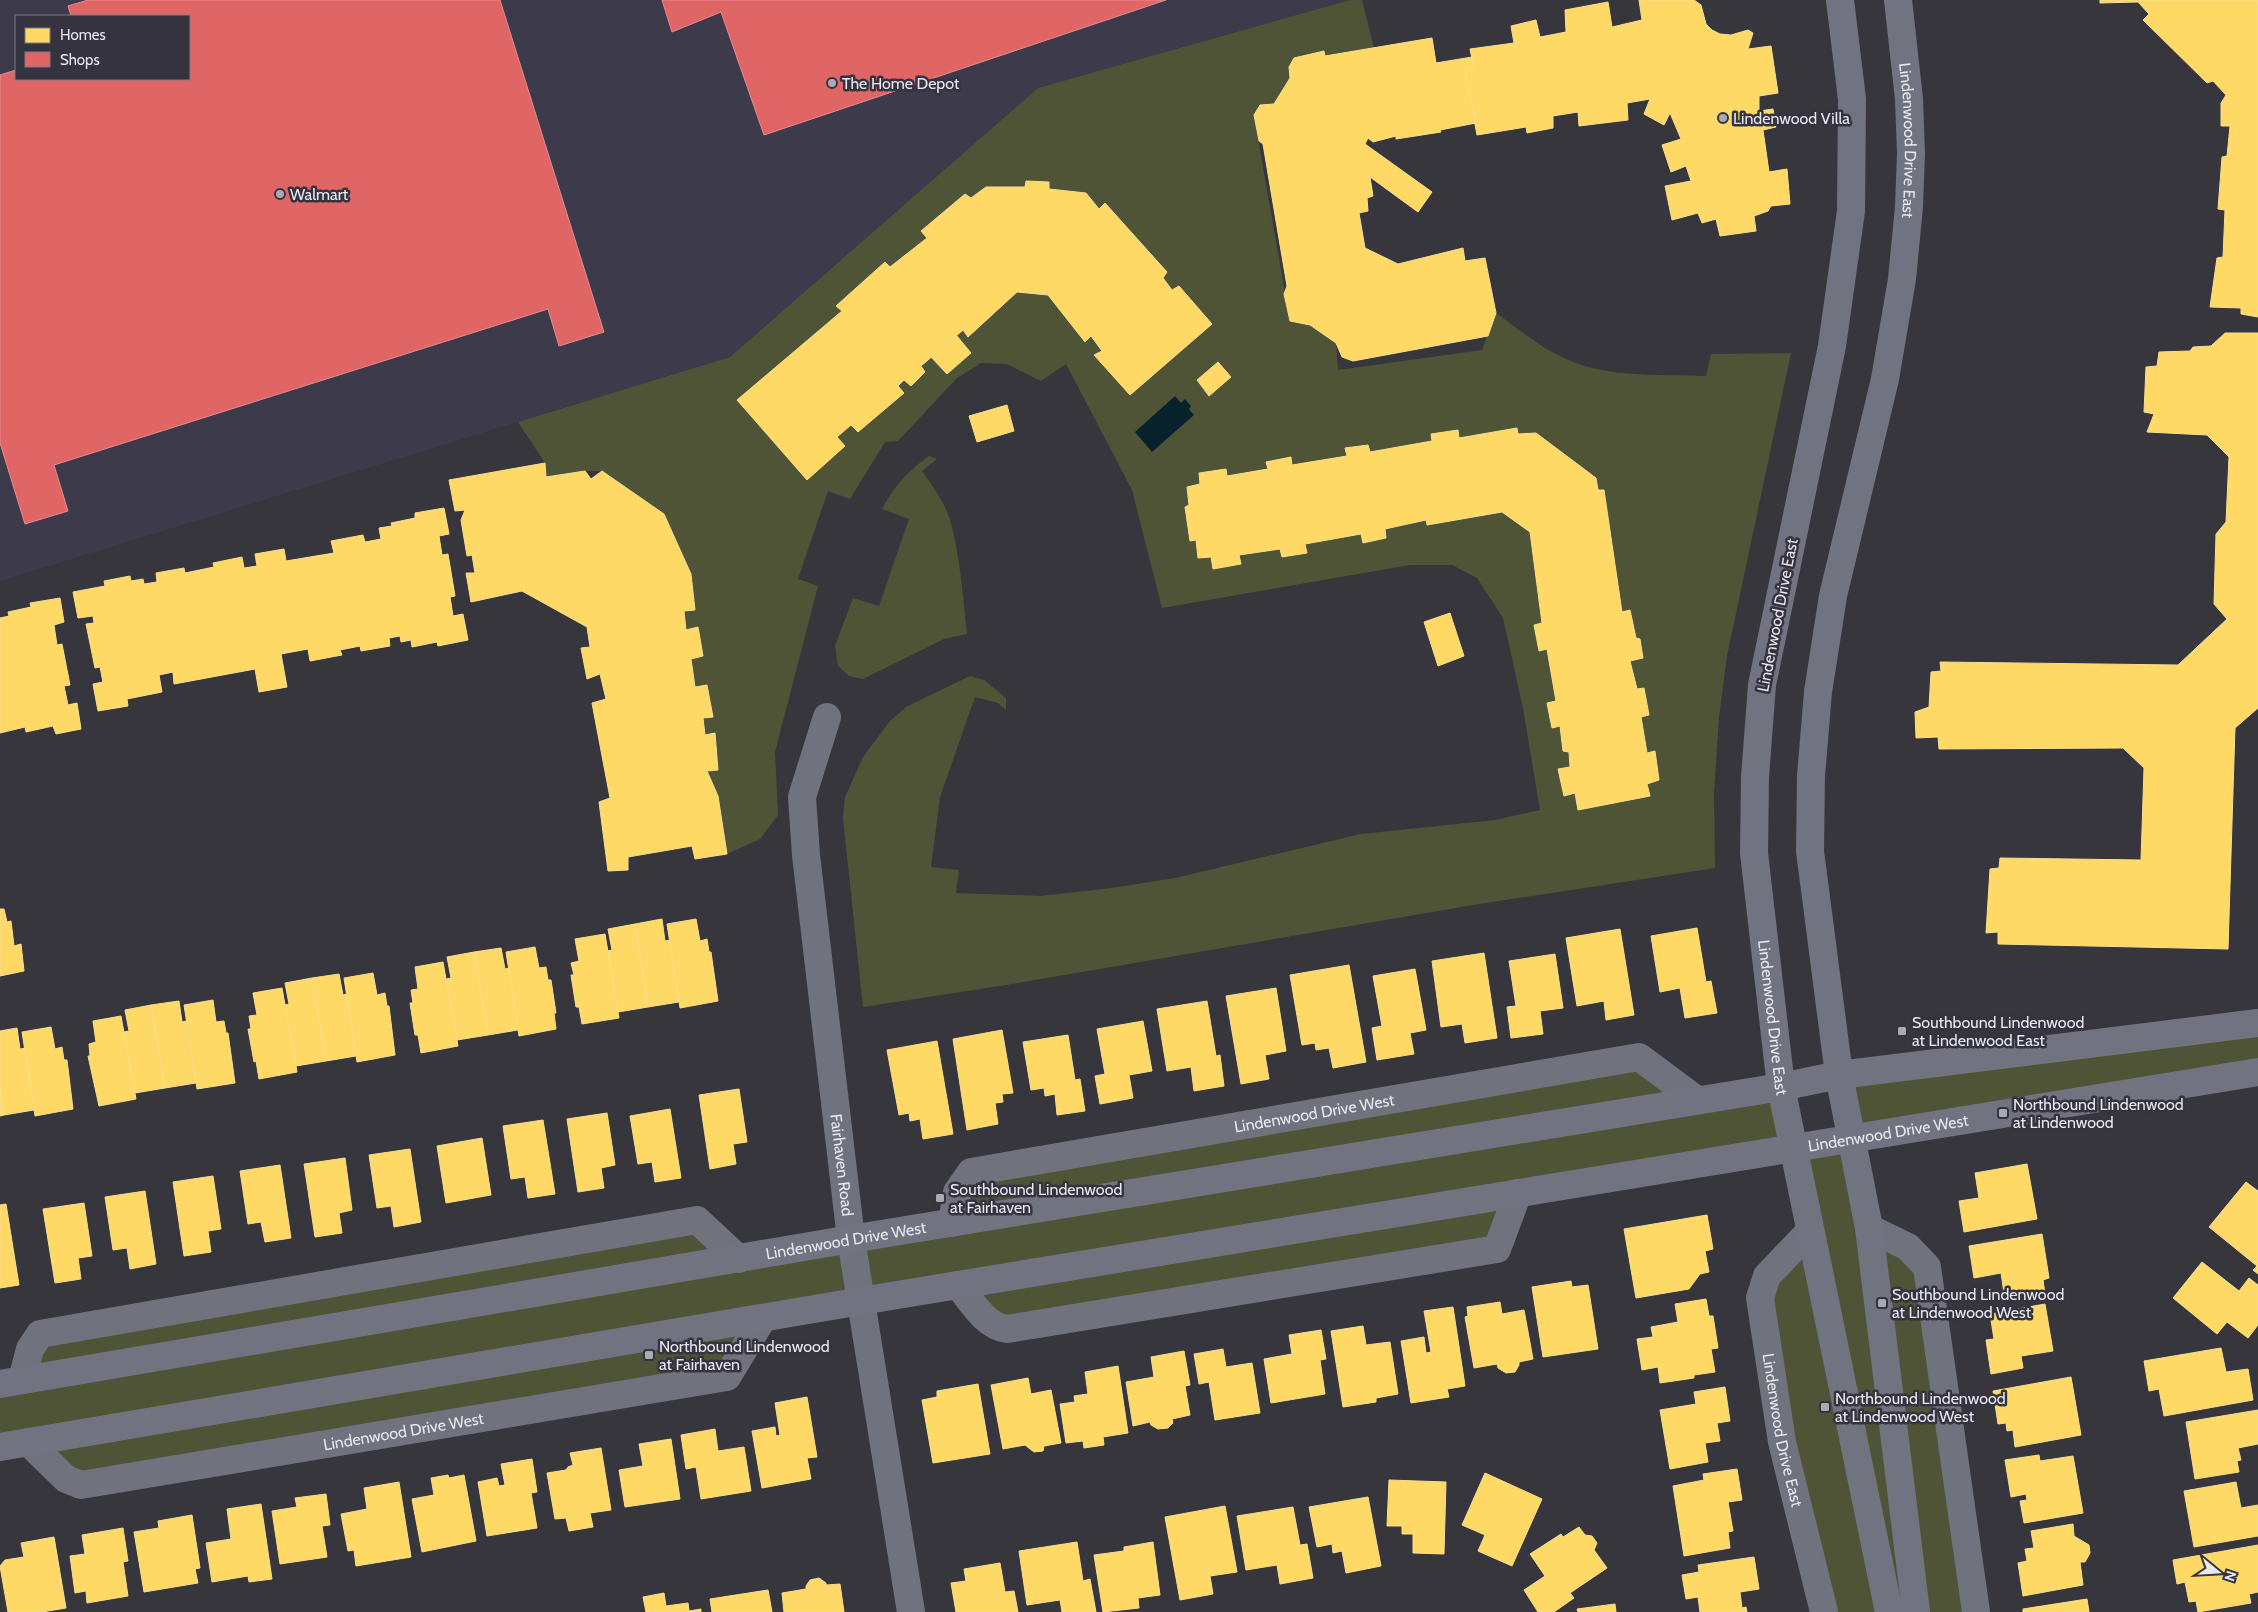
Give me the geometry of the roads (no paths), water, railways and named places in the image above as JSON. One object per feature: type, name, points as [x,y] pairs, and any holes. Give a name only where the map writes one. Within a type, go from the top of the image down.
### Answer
[{"type":"street","name":"Lindenwood Drive East","points":[[1840,0],[1852,99],[1851,211],[1832,346],[1762,685],[1754,777],[1754,853],[1781,1087],[1809,1232],[1889,1612]]},
{"type":"street","name":"Lindenwood Drive East","points":[[1898,0],[1909,99],[1911,153],[1909,207],[1902,279],[1884,379],[1834,596],[1818,692],[1811,776],[1810,851],[1839,1075],[1869,1228],[1916,1612]]},
{"type":"street","name":"Fairhaven Road","points":[[828,717],[802,797],[806,855],[851,1239],[911,1612]]},
{"type":"street","name":"Lindenwood Drive West","points":[[11,1382],[851,1239],[1781,1087],[1839,1075],[2258,1023]]},
{"type":"street","name":"Lindenwood Drive West","points":[[952,1223],[957,1192],[971,1172],[1639,1056],[1697,1100]]},
{"type":"street","name":"Lindenwood Drive West","points":[[0,1447],[860,1301],[2258,1072]]},
{"type":"street","points":[[958,1285],[981,1314],[998,1328],[1007,1329],[1497,1249],[1518,1193]]},
{"type":"street","name":"Lindenwood Drive West","points":[[11,1382],[40,1334],[688,1221],[698,1220],[738,1258]]},
{"type":"street","points":[[1869,1228],[1908,1247],[1927,1267],[1976,1612]]},
{"type":"street","name":"Lindenwood Drive East","points":[[1809,1232],[1767,1276],[1760,1298],[1782,1442],[1824,1612]]},
{"type":"street","name":"Lindenwood Drive West","points":[[28,1442],[66,1479],[81,1485],[698,1382],[727,1376],[763,1318]]},
{"type":"water","points":[[1175,396],[1181,403],[1185,399],[1191,406],[1189,409],[1194,415],[1152,452],[1135,432]]},
{"type":"place","name":"The Home Depot","points":[[832,83]]},
{"type":"place","name":"Lindenwood Villa","points":[[1723,118]]},
{"type":"place","name":"Walmart","points":[[280,194]]},
{"type":"place","name":"Southbound Lindenwood at Lindenwood East","points":[[1902,1031]]},
{"type":"place","name":"Northbound Lindenwood at Lindenwood","points":[[2003,1113]]},
{"type":"place","name":"Southbound Lindenwood at Fairhaven","points":[[940,1198]]},
{"type":"place","name":"Southbound Lindenwood at Lindenwood West","points":[[1882,1303]]},
{"type":"place","name":"Northbound Lindenwood at Fairhaven","points":[[649,1355]]},
{"type":"place","name":"Northbound Lindenwood at Lindenwood West","points":[[1825,1407]]}]
